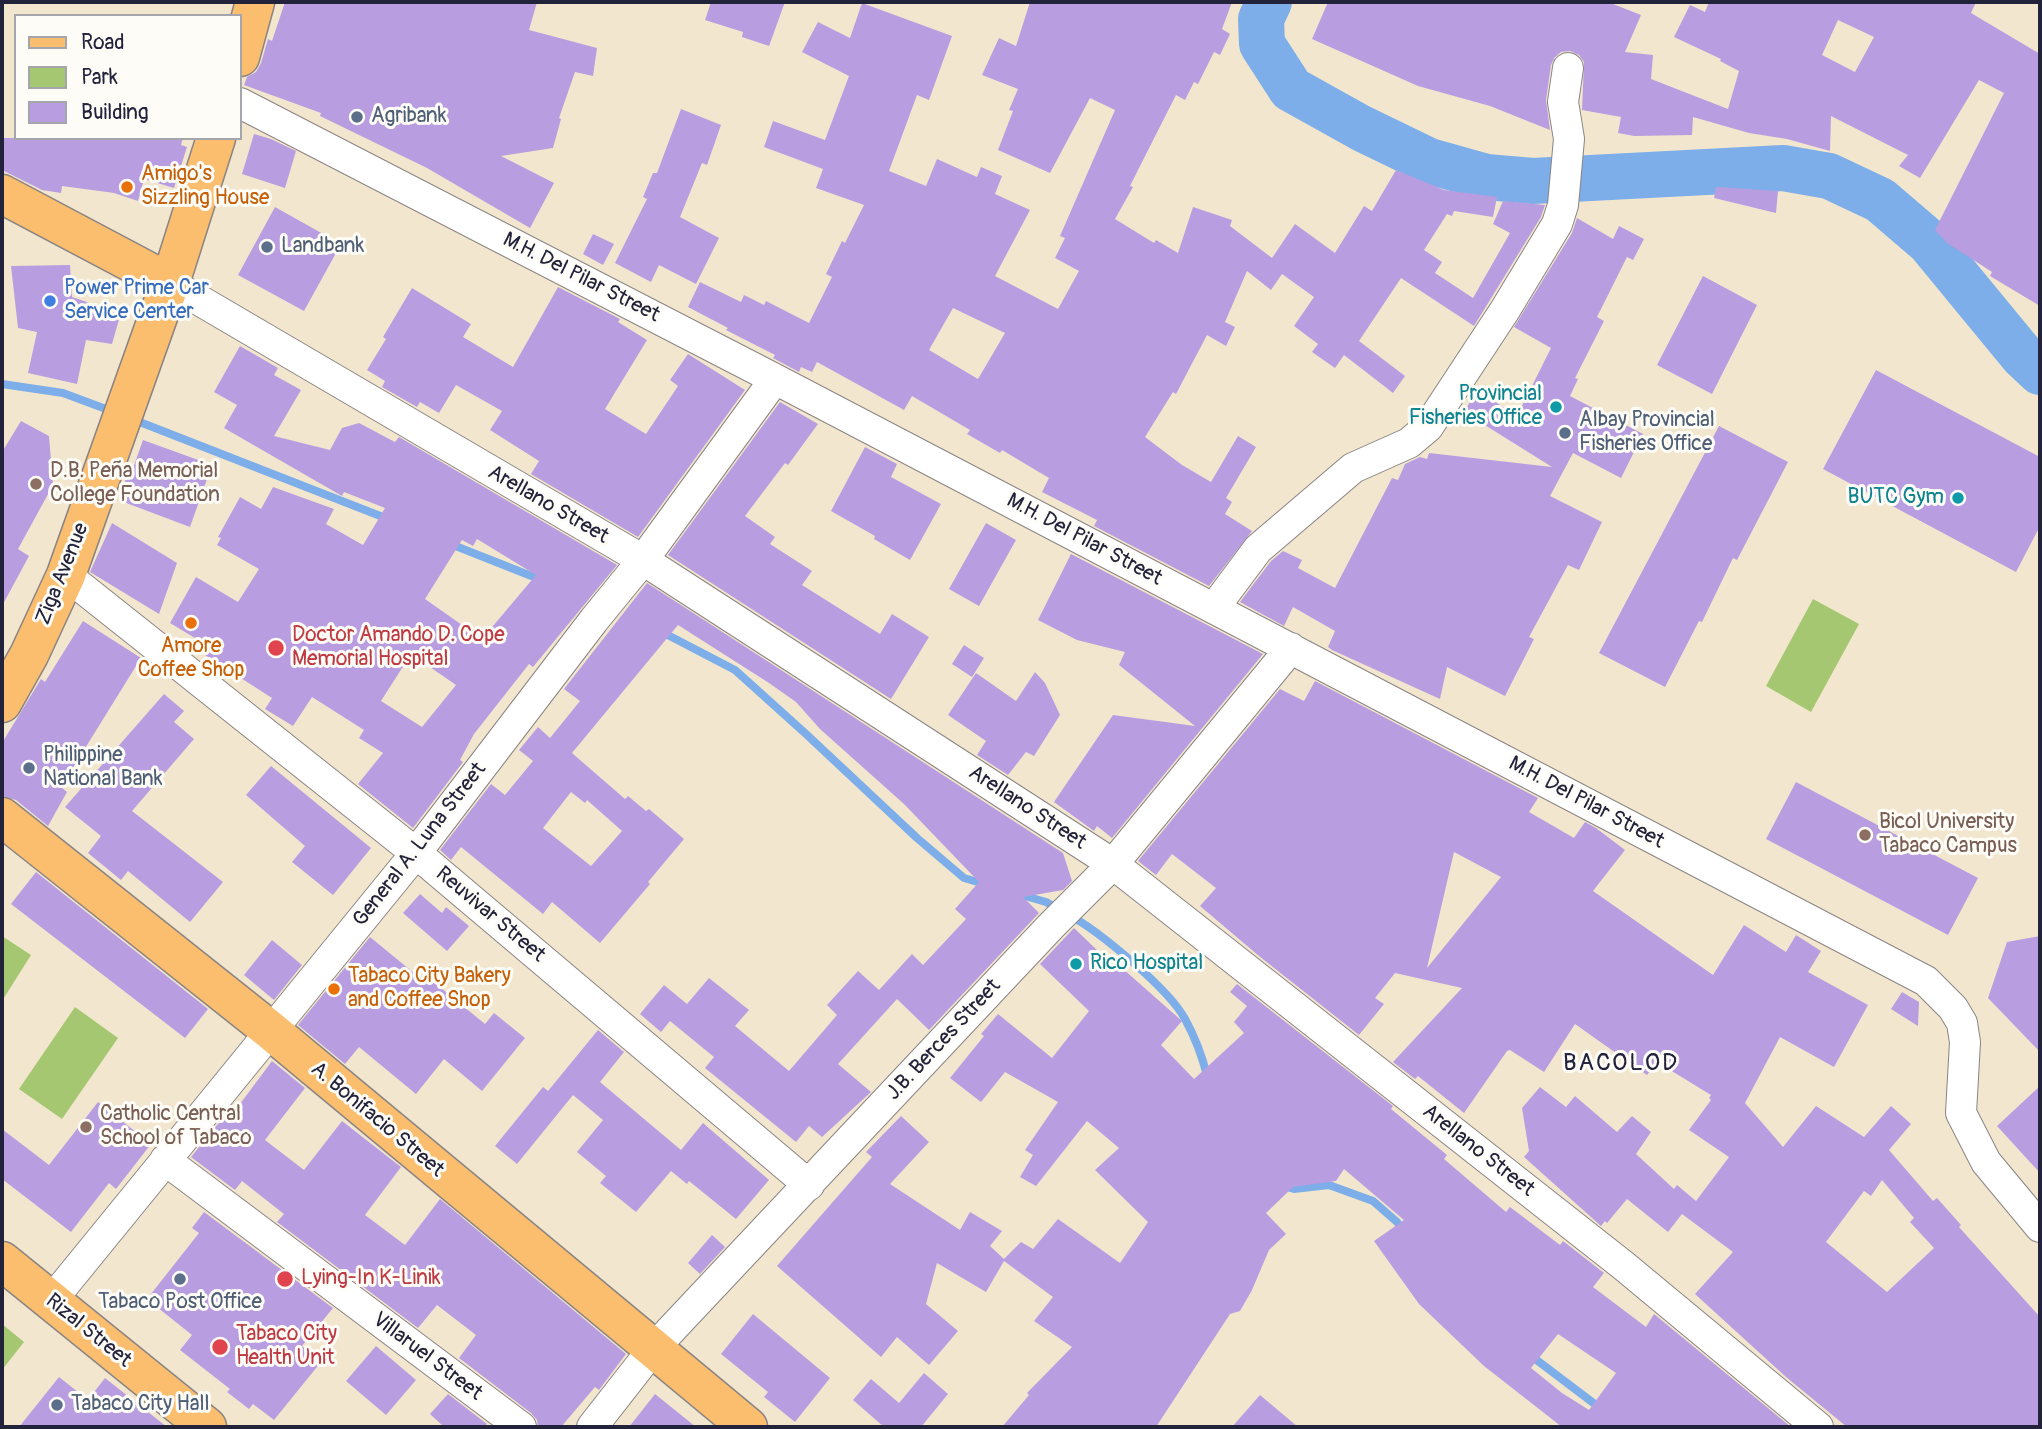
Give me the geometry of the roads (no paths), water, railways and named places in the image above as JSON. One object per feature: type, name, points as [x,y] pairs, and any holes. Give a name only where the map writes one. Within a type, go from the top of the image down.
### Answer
[{"type":"main road","points":[[242,50],[255,2]]},
{"type":"main road","name":"Ziga Avenue","points":[[2,703],[29,655],[66,575],[170,283],[215,140]]},
{"type":"main road","points":[[2,194],[170,283]]},
{"type":"main road","name":"A. Bonifacio Street","points":[[2,817],[270,1030],[748,1427]]},
{"type":"main road","name":"Rizal Street","points":[[2,1261],[207,1427]]},
{"type":"street","points":[[1214,608],[1258,549],[1353,468],[1409,443],[1428,427],[1505,310],[1557,224],[1563,205],[1569,139],[1563,102],[1568,68]]},
{"type":"street","name":"M.H. Del Pilar Street","points":[[242,104],[775,379],[1926,981],[1953,1008],[1962,1023],[1965,1042],[1962,1113],[1986,1162],[2040,1227]]},
{"type":"street","name":"Arellano Street","points":[[170,283],[643,560],[1113,864],[1624,1266],[1818,1427]]},
{"type":"street","name":"General A. Luna Street","points":[[51,1301],[416,853],[643,560],[775,379]]},
{"type":"street","name":"Reuvivar Street","points":[[66,575],[416,853],[809,1185]]},
{"type":"street","name":"J.B. Berces Street","points":[[592,1427],[653,1349],[1051,926],[1113,864],[1291,648]]},
{"type":"street","name":"Villaruel Street","points":[[165,1160],[521,1427]]},
{"type":"waterway","points":[[1269,2],[1261,19],[1262,44],[1291,89],[1361,128],[1429,161],[1486,177],[1533,181],[1783,168],[1829,176],[1880,200],[1929,242],[2022,355],[2040,372]]},
{"type":"waterway","points":[[2,384],[63,393],[114,412]]},
{"type":"waterway","points":[[132,419],[388,519]]},
{"type":"waterway","points":[[448,543],[544,581]]},
{"type":"waterway","points":[[662,632],[735,670],[964,878],[988,885]]},
{"type":"waterway","points":[[1018,894],[1046,902],[1058,909]]},
{"type":"waterway","points":[[1069,915],[1098,934],[1132,962],[1177,1007],[1195,1041],[1208,1079]]},
{"type":"waterway","points":[[1283,1186],[1294,1189],[1329,1185],[1373,1201],[1397,1222],[1404,1232]]},
{"type":"waterway","points":[[1530,1355],[1600,1408]]},
{"type":"place","name":"Agribank","points":[[357,117]]},
{"type":"place","name":"Amigo's Sizzling House","points":[[127,187]]},
{"type":"place","name":"Landbank","points":[[267,247]]},
{"type":"place","name":"Power Prime Car Service Center","points":[[50,301]]},
{"type":"place","name":"Provincial Fisheries Office","points":[[1556,407]]},
{"type":"place","name":"Albay Provincial Fisheries Office","points":[[1565,433]]},
{"type":"place","name":"D.B. Peña Memorial College Foundation","points":[[36,484]]},
{"type":"place","name":"BUTC Gym","points":[[1958,498]]},
{"type":"place","name":"Amore Coffee Shop","points":[[191,623]]},
{"type":"place","name":"Doctor Amando D. Cope Memorial Hospital","points":[[276,648]]},
{"type":"place","name":"Philippine National Bank","points":[[29,768]]},
{"type":"place","name":"Bicol University Tabaco Campus","points":[[1865,835]]},
{"type":"place","name":"Rico Hospital","points":[[1076,964]]},
{"type":"place","name":"Tabaco City Bakery and Coffee Shop","points":[[334,989]]},
{"type":"place","name":"Catholic Central School of Tabaco","points":[[86,1127]]},
{"type":"place","name":"Tabaco Post Office","points":[[180,1279]]},
{"type":"place","name":"Lying-In K-Linik","points":[[285,1279]]},
{"type":"place","name":"Tabaco City Health Unit","points":[[220,1347]]},
{"type":"place","name":"Tabaco City Hall","points":[[57,1405]]},
{"type":"district","name":"BACOLOD","points":[[1621,1064]]}]
